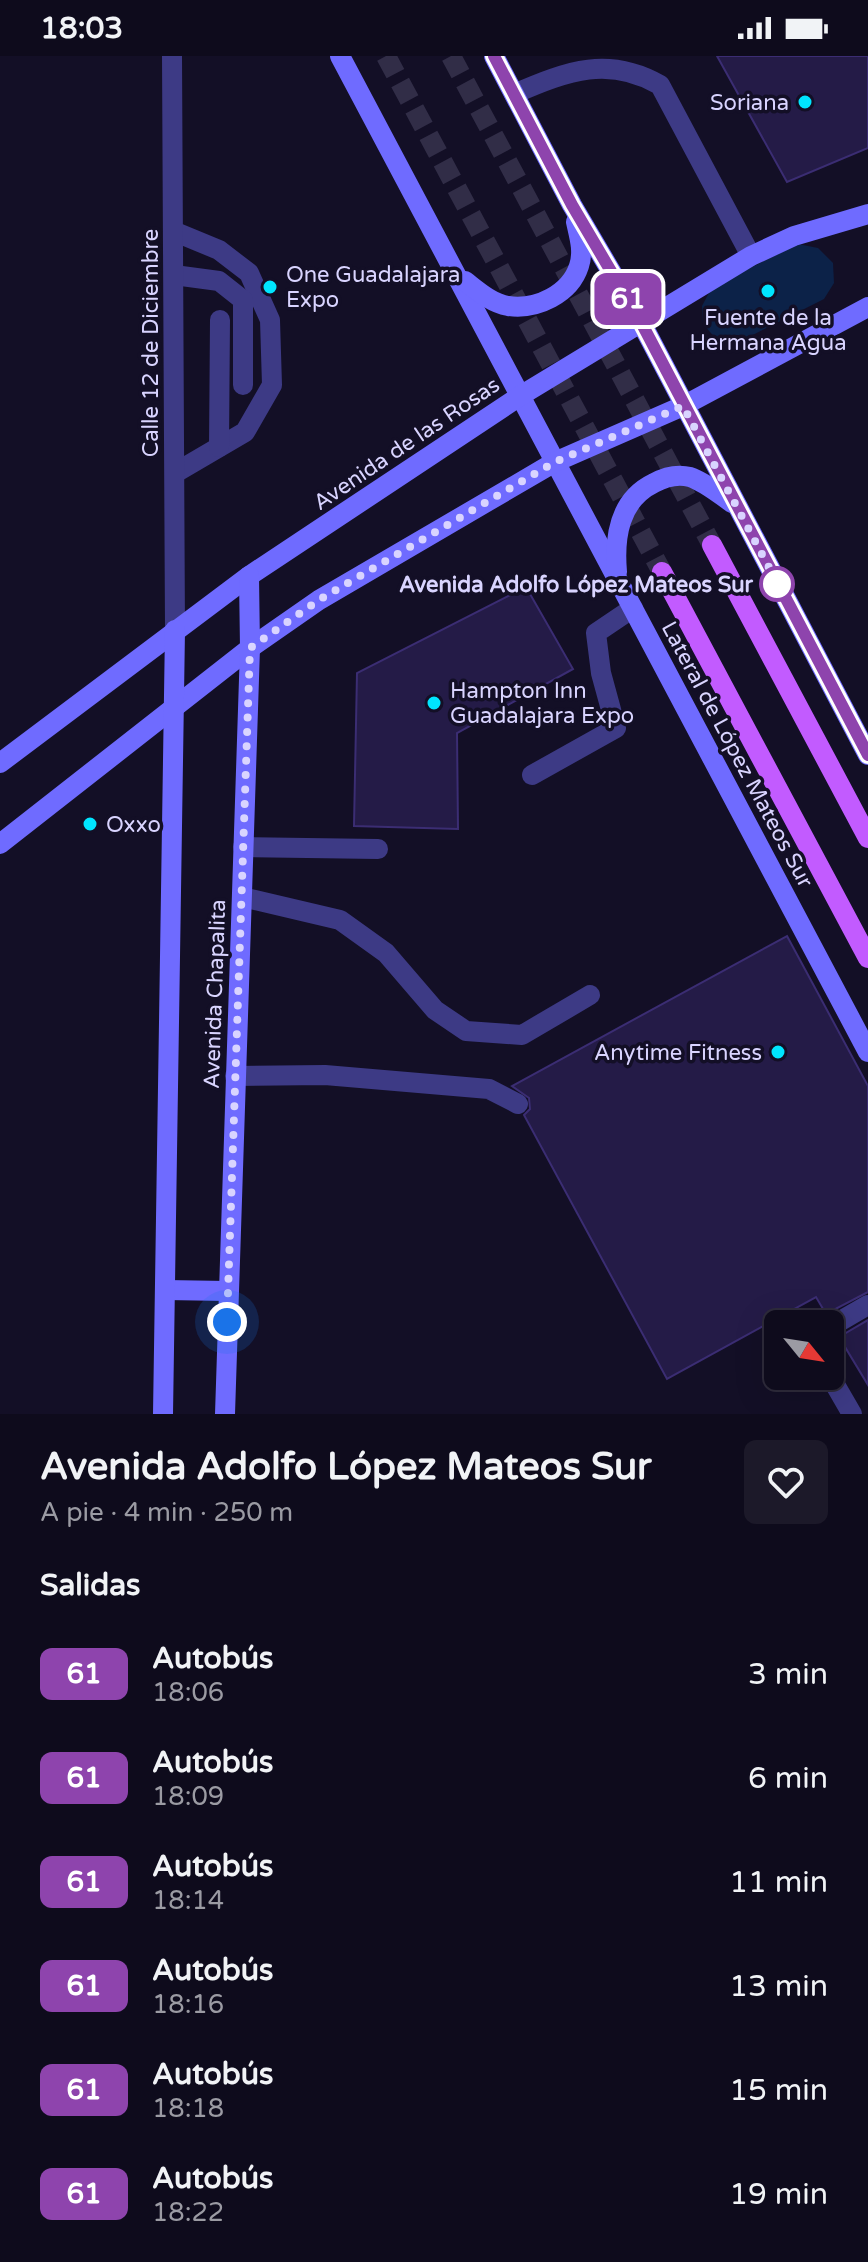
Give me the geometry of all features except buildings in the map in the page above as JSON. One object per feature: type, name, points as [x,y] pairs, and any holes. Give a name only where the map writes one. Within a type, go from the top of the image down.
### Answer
[{"type":"main road","points":[[712,545],[868,838]]},
{"type":"main road","points":[[662,572],[868,958]]},
{"type":"street","name":"Calle 12 de Diciembre","points":[[172,56],[175,630]]},
{"type":"street","name":"Lateral de López Mateos Sur","points":[[340,56],[868,1052]]},
{"type":"street","points":[[494,56],[572,205],[642,324],[868,755]]},
{"type":"street","points":[[514,94],[599,57],[632,62],[647,71],[660,85],[751,256]]},
{"type":"street","points":[[458,276],[486,297],[506,305],[529,307],[550,300],[567,286],[579,266],[582,247],[572,205]]},
{"type":"street","name":"Avenida de las Rosas","points":[[0,763],[249,576],[520,396],[751,256],[794,236],[868,214]]},
{"type":"street","points":[[173,231],[219,250],[249,273],[270,320],[272,385],[245,432],[175,473]]},
{"type":"street","points":[[174,275],[219,281],[243,300],[243,385]]},
{"type":"street","points":[[0,844],[250,648],[319,600],[555,462],[683,406],[868,307]]},
{"type":"street","points":[[219,447],[220,320]]},
{"type":"street","points":[[617,579],[615,548],[621,519],[632,498],[646,487],[667,477],[689,477],[736,505]]},
{"type":"street","name":"Avenida Chapalita","points":[[225,1414],[250,648],[249,576]]},
{"type":"street","points":[[532,775],[616,728],[601,673],[596,633],[633,608]]},
{"type":"street","name":"Avenida Chapalita","points":[[163,1414],[175,630]]},
{"type":"street","points":[[243,847],[378,849]]},
{"type":"street","points":[[242,897],[340,920],[386,953],[435,1010],[466,1031],[522,1035],[590,995]]},
{"type":"street","points":[[235,1076],[325,1075],[489,1089],[518,1104]]},
{"type":"street","points":[[165,1290],[227,1291]]},
{"type":"street","points":[[844,1319],[868,1305]]},
{"type":"street","points":[[838,1390],[852,1414]]},
{"type":"water","points":[[798,244],[818,248],[833,263],[834,283],[824,299],[739,342],[717,340],[703,324],[702,306],[712,287]]},
{"type":"tunnel","points":[[386,56],[662,572]]},
{"type":"tunnel","points":[[451,56],[712,545]]},
{"type":"bus line","name":"61","points":[[494,56],[572,205],[642,324],[868,755]]},
{"type":"place","name":"Soriana","points":[[805,102]]},
{"type":"place","name":"One Guadalajara Expo","points":[[270,287]]},
{"type":"place","name":"Fuente de la Hermana Agua","points":[[768,291]]},
{"type":"place","name":"Avenida Adolfo López Mateos Sur","points":[[777,584]]},
{"type":"place","name":"Hampton Inn Guadalajara Expo","points":[[434,703]]},
{"type":"place","name":"Oxxo","points":[[90,824]]},
{"type":"place","name":"Anytime Fitness","points":[[778,1052]]},
{"type":"route","points":[[227,1322],[250,648],[319,600],[555,462],[683,406],[780,588],[777,584]]}]
